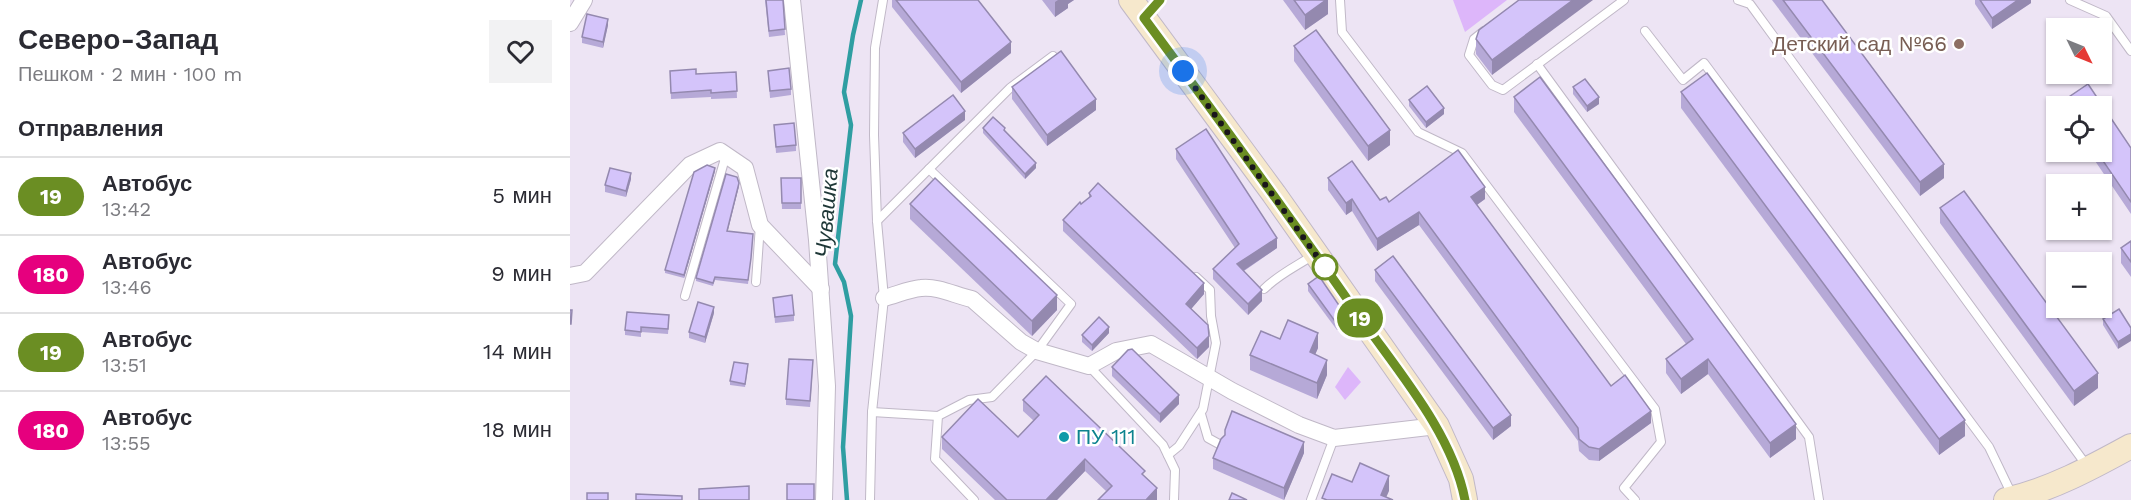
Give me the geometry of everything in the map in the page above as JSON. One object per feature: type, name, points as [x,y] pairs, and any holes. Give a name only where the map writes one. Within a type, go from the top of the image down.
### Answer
[{"type":"main road","points":[[1137,9],[1315,253],[1437,426],[1461,479],[1465,500]]},
{"type":"main road","points":[[2020,498],[2089,469],[2131,446]]},
{"type":"street","points":[[570,23],[584,0]]},
{"type":"street","points":[[792,0],[818,240],[827,386],[824,500]]},
{"type":"street","points":[[570,276],[585,273],[690,165],[720,151],[745,168],[760,225],[821,289]]},
{"type":"street","points":[[884,298],[922,288],[953,292],[962,297],[972,298],[1021,342],[1037,351],[1089,366],[1116,351],[1151,344],[1209,378],[1299,425],[1334,438],[1437,426]]},
{"type":"lane","points":[[870,500],[872,412],[884,298],[877,221],[874,135],[875,48],[883,0]]},
{"type":"lane","points":[[1137,9],[1160,0]]},
{"type":"lane","points":[[1340,0],[1342,32],[1418,132],[1462,153],[1656,409],[1661,442],[1624,488],[1635,500]]},
{"type":"lane","points":[[1491,26],[1473,39],[1469,55],[1492,85],[1503,90],[1624,0]]},
{"type":"lane","points":[[1738,0],[1750,4],[2089,469]]},
{"type":"lane","points":[[2070,0],[2106,16],[2131,51]]},
{"type":"lane","points":[[1645,31],[1683,80],[1704,63],[1989,447],[2020,498]]},
{"type":"lane","points":[[877,221],[1010,88],[1053,56]]},
{"type":"lane","points":[[1537,64],[1809,437],[1819,500]]},
{"type":"lane","points":[[685,296],[726,155]]},
{"type":"lane","points":[[872,412],[938,416],[969,400],[992,397],[1037,351],[1071,304],[929,169]]},
{"type":"lane","points":[[756,282],[760,225]]},
{"type":"lane","points":[[1264,289],[1278,276],[1293,269],[1315,253]]},
{"type":"lane","points":[[1168,456],[1179,446],[1201,414],[1216,343],[1210,316],[1210,290],[1186,267]]},
{"type":"lane","points":[[1089,366],[1163,445],[1175,470],[1174,500]]},
{"type":"lane","points":[[1201,414],[1208,438],[1219,444]]},
{"type":"lane","points":[[938,416],[935,459],[974,500]]},
{"type":"lane","points":[[1311,500],[1334,438]]},
{"type":"shaded area","points":[[1453,0],[1507,0],[1465,32]]},
{"type":"shaded area","points":[[1348,367],[1361,382],[1345,400],[1335,387]]},
{"type":"building","points":[[766,0],[783,0],[785,29],[769,31]]},
{"type":"building","points":[[896,0],[978,0],[1011,42],[961,82]]},
{"type":"building","points":[[1294,0],[1326,0],[1305,15]]},
{"type":"building","points":[[1519,0],[1573,0],[1492,60],[1476,39],[1479,30]]},
{"type":"building","points":[[1783,0],[1822,0],[1944,164],[1920,182]]},
{"type":"building","points":[[1980,0],[2018,0],[1992,18]]},
{"type":"building","points":[[587,14],[608,19],[603,42],[582,37]]},
{"type":"building","points":[[1316,30],[1390,130],[1368,146],[1294,46]]},
{"type":"building","points":[[1061,51],[1096,99],[1047,135],[1012,87]]},
{"type":"building","points":[[789,68],[791,89],[770,91],[768,71]]},
{"type":"building","points":[[696,69],[696,74],[736,72],[737,91],[671,93],[670,71]]},
{"type":"building","points":[[1707,73],[1965,420],[1939,439],[1681,92]]},
{"type":"building","points":[[1540,77],[1796,424],[1770,443],[1708,359],[1681,379],[1666,359],[1693,339],[1514,97]]},
{"type":"building","points":[[1585,79],[1599,97],[1587,106],[1573,87]]},
{"type":"building","points":[[2088,84],[2096,96],[2070,96]]},
{"type":"building","points":[[1427,86],[1444,108],[1426,122],[1409,100]]},
{"type":"building","points":[[953,95],[965,111],[915,149],[903,133]]},
{"type":"building","points":[[993,117],[1036,163],[1025,174],[983,128]]},
{"type":"building","points":[[2112,120],[2131,148],[2131,202],[2104,162],[2112,162]]},
{"type":"building","points":[[794,123],[796,145],[776,147],[774,125]]},
{"type":"building","points":[[1206,129],[1277,238],[1237,264],[1262,290],[1248,304],[1213,269],[1239,244],[1176,149]]},
{"type":"building","points":[[1458,150],[1485,187],[1471,197],[1611,386],[1625,375],[1651,411],[1599,449],[1589,447],[1579,439],[1578,428],[1419,212],[1377,239],[1352,199],[1346,203],[1328,178],[1352,161],[1380,200],[1386,197],[1389,202]]},
{"type":"building","points":[[707,165],[715,168],[684,275],[665,270],[694,172]]},
{"type":"building","points":[[610,168],[631,173],[626,191],[605,185]]},
{"type":"building","points":[[726,174],[737,177],[739,183],[727,231],[753,234],[751,258],[748,280],[715,277],[713,283],[696,278]]},
{"type":"building","points":[[781,178],[801,178],[801,203],[782,203]]},
{"type":"building","points":[[935,178],[1057,295],[1032,321],[910,204]]},
{"type":"building","points":[[1098,183],[1204,283],[1186,304],[1208,325],[1209,336],[1197,348],[1063,220],[1080,202],[1081,204],[1091,196],[1089,193]]},
{"type":"building","points":[[1964,191],[2046,302],[2046,318],[2058,318],[2098,373],[2074,391],[1940,208]]},
{"type":"building","points":[[2131,241],[2131,262],[2121,248]]},
{"type":"building","points":[[1393,256],[1511,415],[1493,428],[1375,270]]},
{"type":"building","points":[[1319,276],[1347,317],[1337,324],[1308,284]]},
{"type":"building","points":[[792,295],[794,315],[775,317],[773,298]]},
{"type":"building","points":[[698,302],[714,307],[705,337],[689,332]]},
{"type":"building","points":[[2119,309],[2131,328],[2131,334],[2118,342],[2103,319],[2112,318],[2112,313]]},
{"type":"building","points":[[627,312],[669,315],[668,329],[641,327],[641,332],[625,330]]},
{"type":"building","points":[[1099,317],[1109,327],[1092,345],[1082,335]]},
{"type":"building","points":[[1288,320],[1318,333],[1310,352],[1327,360],[1317,383],[1250,355],[1261,331],[1280,339]]},
{"type":"building","points":[[1132,349],[1179,395],[1160,414],[1112,367],[1128,350]]},
{"type":"building","points":[[789,359],[813,360],[810,401],[786,399]]},
{"type":"building","points":[[734,362],[748,364],[745,384],[730,381]]},
{"type":"building","name":"ПУ 111","points":[[1046,376],[1145,471],[1142,474],[1157,488],[1146,500],[1098,500],[1112,486],[1085,459],[1046,500],[1007,500],[942,437],[978,399],[1018,437],[1039,415],[1023,400]]},
{"type":"building","points":[[1232,411],[1304,442],[1284,488],[1213,458],[1225,435]]},
{"type":"building","points":[[1360,463],[1389,476],[1381,495],[1393,500],[1327,500],[1322,498],[1332,474],[1352,482]]},
{"type":"building","points":[[787,484],[814,484],[814,500],[787,500]]},
{"type":"building","points":[[749,486],[749,500],[699,500],[699,489]]},
{"type":"building","points":[[587,493],[608,493],[608,500],[587,500]]},
{"type":"building","points":[[1232,493],[1247,500],[1229,500]]},
{"type":"building","points":[[636,494],[682,496],[682,500],[636,500]]},
{"type":"waterway","name":"Чувашка","points":[[847,500],[843,447],[851,316],[844,282],[835,264],[851,125],[844,92],[861,0]]},
{"type":"bus line","name":"19","points":[[1160,0],[1144,18],[1274,194],[1437,426],[1461,479],[1465,500]]},
{"type":"place","name":"Детский сад №66","points":[[1959,44]]},
{"type":"place","name":"ПУ 111","points":[[1064,437]]},
{"type":"route","points":[[1183,71],[1326,269],[1325,267]]}]
